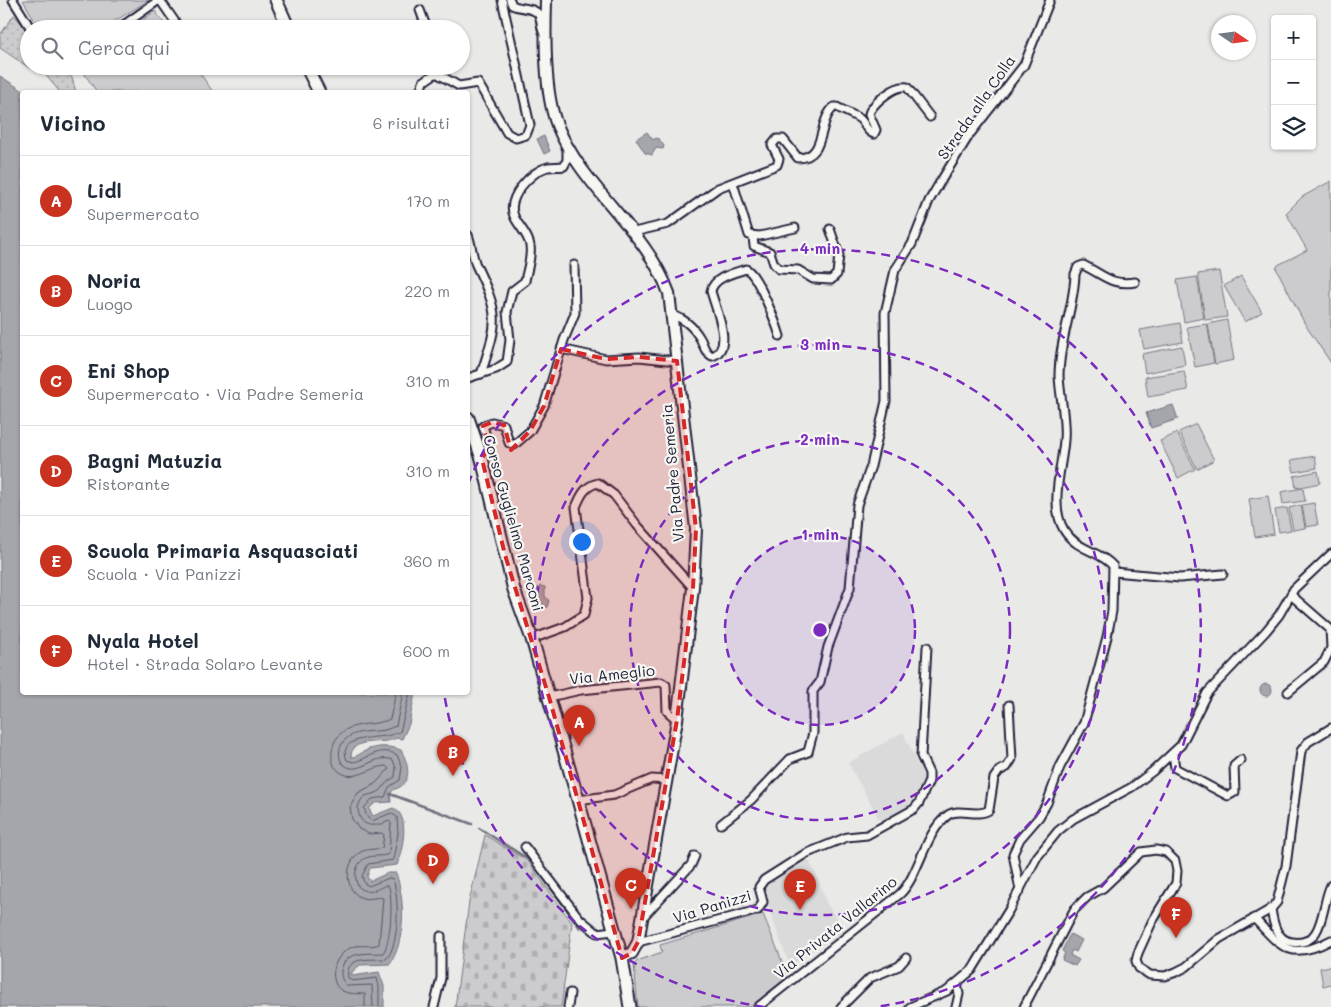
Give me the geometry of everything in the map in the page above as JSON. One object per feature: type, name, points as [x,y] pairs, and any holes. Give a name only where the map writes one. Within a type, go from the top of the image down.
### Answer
[{"type":"main road","points":[[276,0],[285,20]]},
{"type":"main road","name":"Via Padre Semeria","points":[[546,0],[545,35],[552,108],[557,125],[582,168],[634,232],[663,278],[669,293],[696,529],[693,588],[677,720],[638,942]]},
{"type":"main road","points":[[310,75],[317,90]]},
{"type":"main road","name":"Corso Guglielmo Marconi","points":[[470,424],[482,459],[507,566],[532,639],[549,697]]},
{"type":"main road","points":[[549,697],[622,958],[630,1007]]},
{"type":"main road","points":[[622,958],[632,953],[638,942]]},
{"type":"street","points":[[13,0],[25,20]]},
{"type":"street","points":[[131,20],[159,0],[173,20]]},
{"type":"street","points":[[444,75],[459,86],[478,83],[507,133],[516,138],[526,135],[530,125],[502,0]]},
{"type":"street","points":[[510,0],[512,5],[517,8],[534,11],[538,15],[541,30],[545,35]]},
{"type":"street","name":"Strada alla Colla","points":[[721,824],[751,800],[790,759],[808,752],[811,747],[813,691],[820,682],[828,647],[850,588],[856,510],[871,466],[886,401],[885,313],[895,270],[912,244],[929,201],[970,134],[1024,65],[1050,0]]},
{"type":"street","points":[[420,10],[424,20]]},
{"type":"street","points":[[421,90],[423,82],[431,75]]},
{"type":"street","points":[[634,232],[668,224],[686,213],[707,195],[777,165],[779,159],[772,145],[777,138],[783,139],[798,158],[814,153],[818,148],[826,119],[834,107],[838,106],[850,116],[860,119],[868,131],[874,134],[876,130],[870,111],[897,87],[903,86],[906,87],[930,117]]},
{"type":"street","points":[[470,377],[505,365],[507,362],[510,340],[507,312],[512,291],[524,280],[529,260],[530,245],[514,216],[511,208],[513,200],[519,189],[544,168],[565,165],[567,144]]},
{"type":"street","points":[[733,183],[749,235],[753,237],[754,246],[770,252],[774,264],[779,269],[798,270],[813,279],[831,280],[837,274],[839,255],[830,229]]},
{"type":"street","points":[[753,237],[795,228]]},
{"type":"street","points":[[470,242],[476,265],[487,287],[496,316],[494,332],[481,374]]},
{"type":"street","points":[[482,459],[488,446],[483,430],[485,424],[492,422],[504,425],[511,445],[519,442],[530,431],[544,406],[561,349],[575,313],[574,265]]},
{"type":"street","points":[[1020,890],[1013,854],[1020,838],[1039,817],[1047,803],[1060,767],[1084,723],[1112,610],[1113,566],[1107,559],[1080,547],[1064,531],[1058,514],[1058,485],[1064,438],[1059,376],[1074,274],[1078,267],[1083,265],[1112,282],[1123,284],[1135,282]]},
{"type":"street","points":[[672,315],[684,319],[700,339],[707,353],[712,356],[716,355],[722,348],[724,337],[714,306],[712,287],[718,280],[746,269],[753,273],[774,317],[780,336]]},
{"type":"street","points":[[561,349],[606,359],[639,357],[677,362]]},
{"type":"street","points":[[532,639],[564,626],[584,615],[588,598],[576,507],[582,494],[591,484],[598,483],[614,495],[637,525],[693,588]]},
{"type":"street","points":[[910,1007],[957,984],[972,970],[1047,842],[1058,831],[1074,819],[1132,787],[1173,754],[1185,739],[1207,694],[1266,632],[1294,589],[1331,554]]},
{"type":"street","points":[[1114,572],[1180,578],[1223,574]]},
{"type":"street","points":[[1288,692],[1324,662],[1331,648],[1330,629],[1291,595]]},
{"type":"street","name":"Via Panizzi","points":[[638,942],[758,910],[763,902],[758,887],[764,880],[805,854],[847,837],[867,836],[914,809],[929,781],[921,749],[927,648]]},
{"type":"street","name":"Via Ameglio","points":[[549,697],[560,693],[612,686],[664,682],[666,685],[667,711],[677,720]]},
{"type":"street","name":"Via Privata Vallarino","points":[[758,1007],[905,889],[923,849],[948,815],[957,812],[986,812],[991,802],[994,778],[999,771],[1007,767],[1012,758],[1009,705]]},
{"type":"street","points":[[1024,1007],[1074,910],[1087,897],[1103,888],[1136,856],[1146,850],[1166,852],[1175,861],[1178,871],[1176,883],[1152,922],[1138,953],[1136,961],[1144,972],[1159,976],[1176,972],[1186,967],[1219,939],[1271,908],[1279,896],[1286,866],[1301,751],[1308,742],[1331,728]]},
{"type":"street","points":[[1173,754],[1175,768],[1228,796],[1235,792],[1234,766],[1240,760]]},
{"type":"street","points":[[578,800],[614,795],[652,780],[666,780]]},
{"type":"street","points":[[525,847],[580,919],[597,933],[613,931]]},
{"type":"street","points":[[642,918],[691,865],[695,856]]},
{"type":"street","points":[[1271,908],[1277,931],[1283,939],[1296,943],[1303,942],[1319,928],[1325,910],[1325,897],[1331,886]]},
{"type":"street","points":[[1254,918],[1280,946],[1288,950],[1306,950],[1331,940]]},
{"type":"street","points":[[434,1007],[441,978],[441,936]]},
{"type":"street","points":[[842,1007],[870,978],[899,966],[906,958]]},
{"type":"street","points":[[956,1007],[959,994],[957,984]]},
{"type":"street","points":[[568,1007],[570,993]]},
{"type":"highlighted area","points":[[561,349],[606,359],[639,357],[677,361],[696,529],[693,588],[677,720],[638,942],[632,953],[622,958],[549,697],[505,555],[482,459],[489,446],[483,426],[492,422],[504,425],[511,450],[530,431],[544,406]]},
{"type":"shaded area","points":[[903,732],[925,780],[921,794],[913,805],[881,822],[848,763]]},
{"type":"shaded area","points":[[808,859],[817,876],[826,902],[844,931],[808,953],[793,965],[788,962],[768,906],[765,886]]},
{"type":"green space","points":[[23,0],[149,0],[117,20],[34,20]]},
{"type":"green space","points":[[155,11],[162,20],[142,20]]},
{"type":"green space","points":[[14,15],[20,22],[20,62],[0,48],[0,35]]},
{"type":"green space","points":[[46,75],[70,75],[75,90],[58,90]]},
{"type":"green space","points":[[85,75],[201,75],[212,90],[96,90]]},
{"type":"green space","points":[[1331,181],[1331,363],[1306,326],[1276,268],[1278,265],[1307,250],[1286,213],[1302,197]]},
{"type":"green space","points":[[1219,271],[1227,317],[1205,320],[1198,274]]},
{"type":"green space","points":[[1241,276],[1262,312],[1245,322],[1224,286]]},
{"type":"green space","points":[[1197,277],[1204,318],[1184,322],[1177,280]]},
{"type":"green space","points":[[1227,320],[1234,360],[1215,364],[1208,324]]},
{"type":"green space","points":[[1180,323],[1183,342],[1144,349],[1140,330]]},
{"type":"green space","points":[[1207,324],[1214,363],[1195,367],[1187,327]]},
{"type":"green space","points":[[1182,346],[1185,365],[1145,373],[1142,354]]},
{"type":"green space","points":[[1184,371],[1188,390],[1148,397],[1145,377]]},
{"type":"green space","points":[[1196,424],[1214,460],[1197,469],[1179,432]]},
{"type":"green space","points":[[1177,433],[1195,469],[1178,478],[1160,441]]},
{"type":"green space","points":[[1315,456],[1317,468],[1294,472],[1291,460]]},
{"type":"green space","points":[[1318,471],[1320,483],[1296,488],[1294,476]]},
{"type":"green space","points":[[1303,488],[1305,501],[1283,504],[1281,492]]},
{"type":"green space","points":[[1268,496],[1274,534],[1255,537],[1249,499]]},
{"type":"green space","points":[[1314,503],[1318,525],[1306,527],[1302,505]]},
{"type":"green space","points":[[1301,505],[1305,528],[1293,530],[1289,508]]},
{"type":"green space","points":[[1287,508],[1291,530],[1279,532],[1275,510]]},
{"type":"green space","points":[[485,835],[528,861],[572,923],[561,1007],[455,1007],[469,902]]},
{"type":"green space","points":[[763,914],[786,971],[785,979],[750,1007],[638,1007],[634,965],[637,961],[662,952],[660,945]]},
{"type":"green space","points":[[1331,966],[1331,984],[1323,986],[1320,968]]},
{"type":"water","points":[[0,76],[22,90],[20,90],[20,695],[415,695],[409,724],[402,739],[396,738],[387,741],[364,743],[355,747],[351,757],[373,748],[393,748],[401,750],[408,769],[404,783],[393,790],[391,802],[375,803],[369,809],[373,816],[393,808],[399,812],[402,818],[404,834],[397,865],[370,868],[367,877],[370,881],[388,873],[396,873],[402,907],[399,943],[390,964],[360,965],[352,972],[352,976],[379,972],[384,986],[384,1007],[0,1007]]},
{"type":"water","points":[[647,132],[653,140],[659,139],[664,146],[663,149],[656,148],[652,155],[645,153],[636,139]]},
{"type":"water","points":[[544,136],[550,151],[544,154],[537,139]]},
{"type":"water","points":[[1173,405],[1178,419],[1151,428],[1146,413]]},
{"type":"water","points":[[540,586],[545,587],[545,596],[549,601],[547,607],[543,608],[538,603],[536,597],[536,591]]},
{"type":"water","points":[[1264,684],[1268,684],[1272,690],[1268,696],[1264,696],[1260,692],[1260,688]]},
{"type":"water","points":[[1070,934],[1082,940],[1076,952],[1072,950],[1070,955],[1079,960],[1075,966],[1062,960],[1065,953],[1062,951]]},
{"type":"waterway","points":[[390,794],[472,824]]},
{"type":"waterway","points":[[479,828],[531,861],[580,928]]},
{"type":"place","name":"Lidl","points":[[579,746]]},
{"type":"place","name":"Noria","points":[[453,776]]},
{"type":"place","name":"Bagni Matuzia","points":[[433,884]]},
{"type":"place","name":"Eni Shop","points":[[631,909]]},
{"type":"place","name":"Scuola Primaria Asquasciati","points":[[800,910]]},
{"type":"place","name":"Nyala Hotel","points":[[1176,938]]}]
